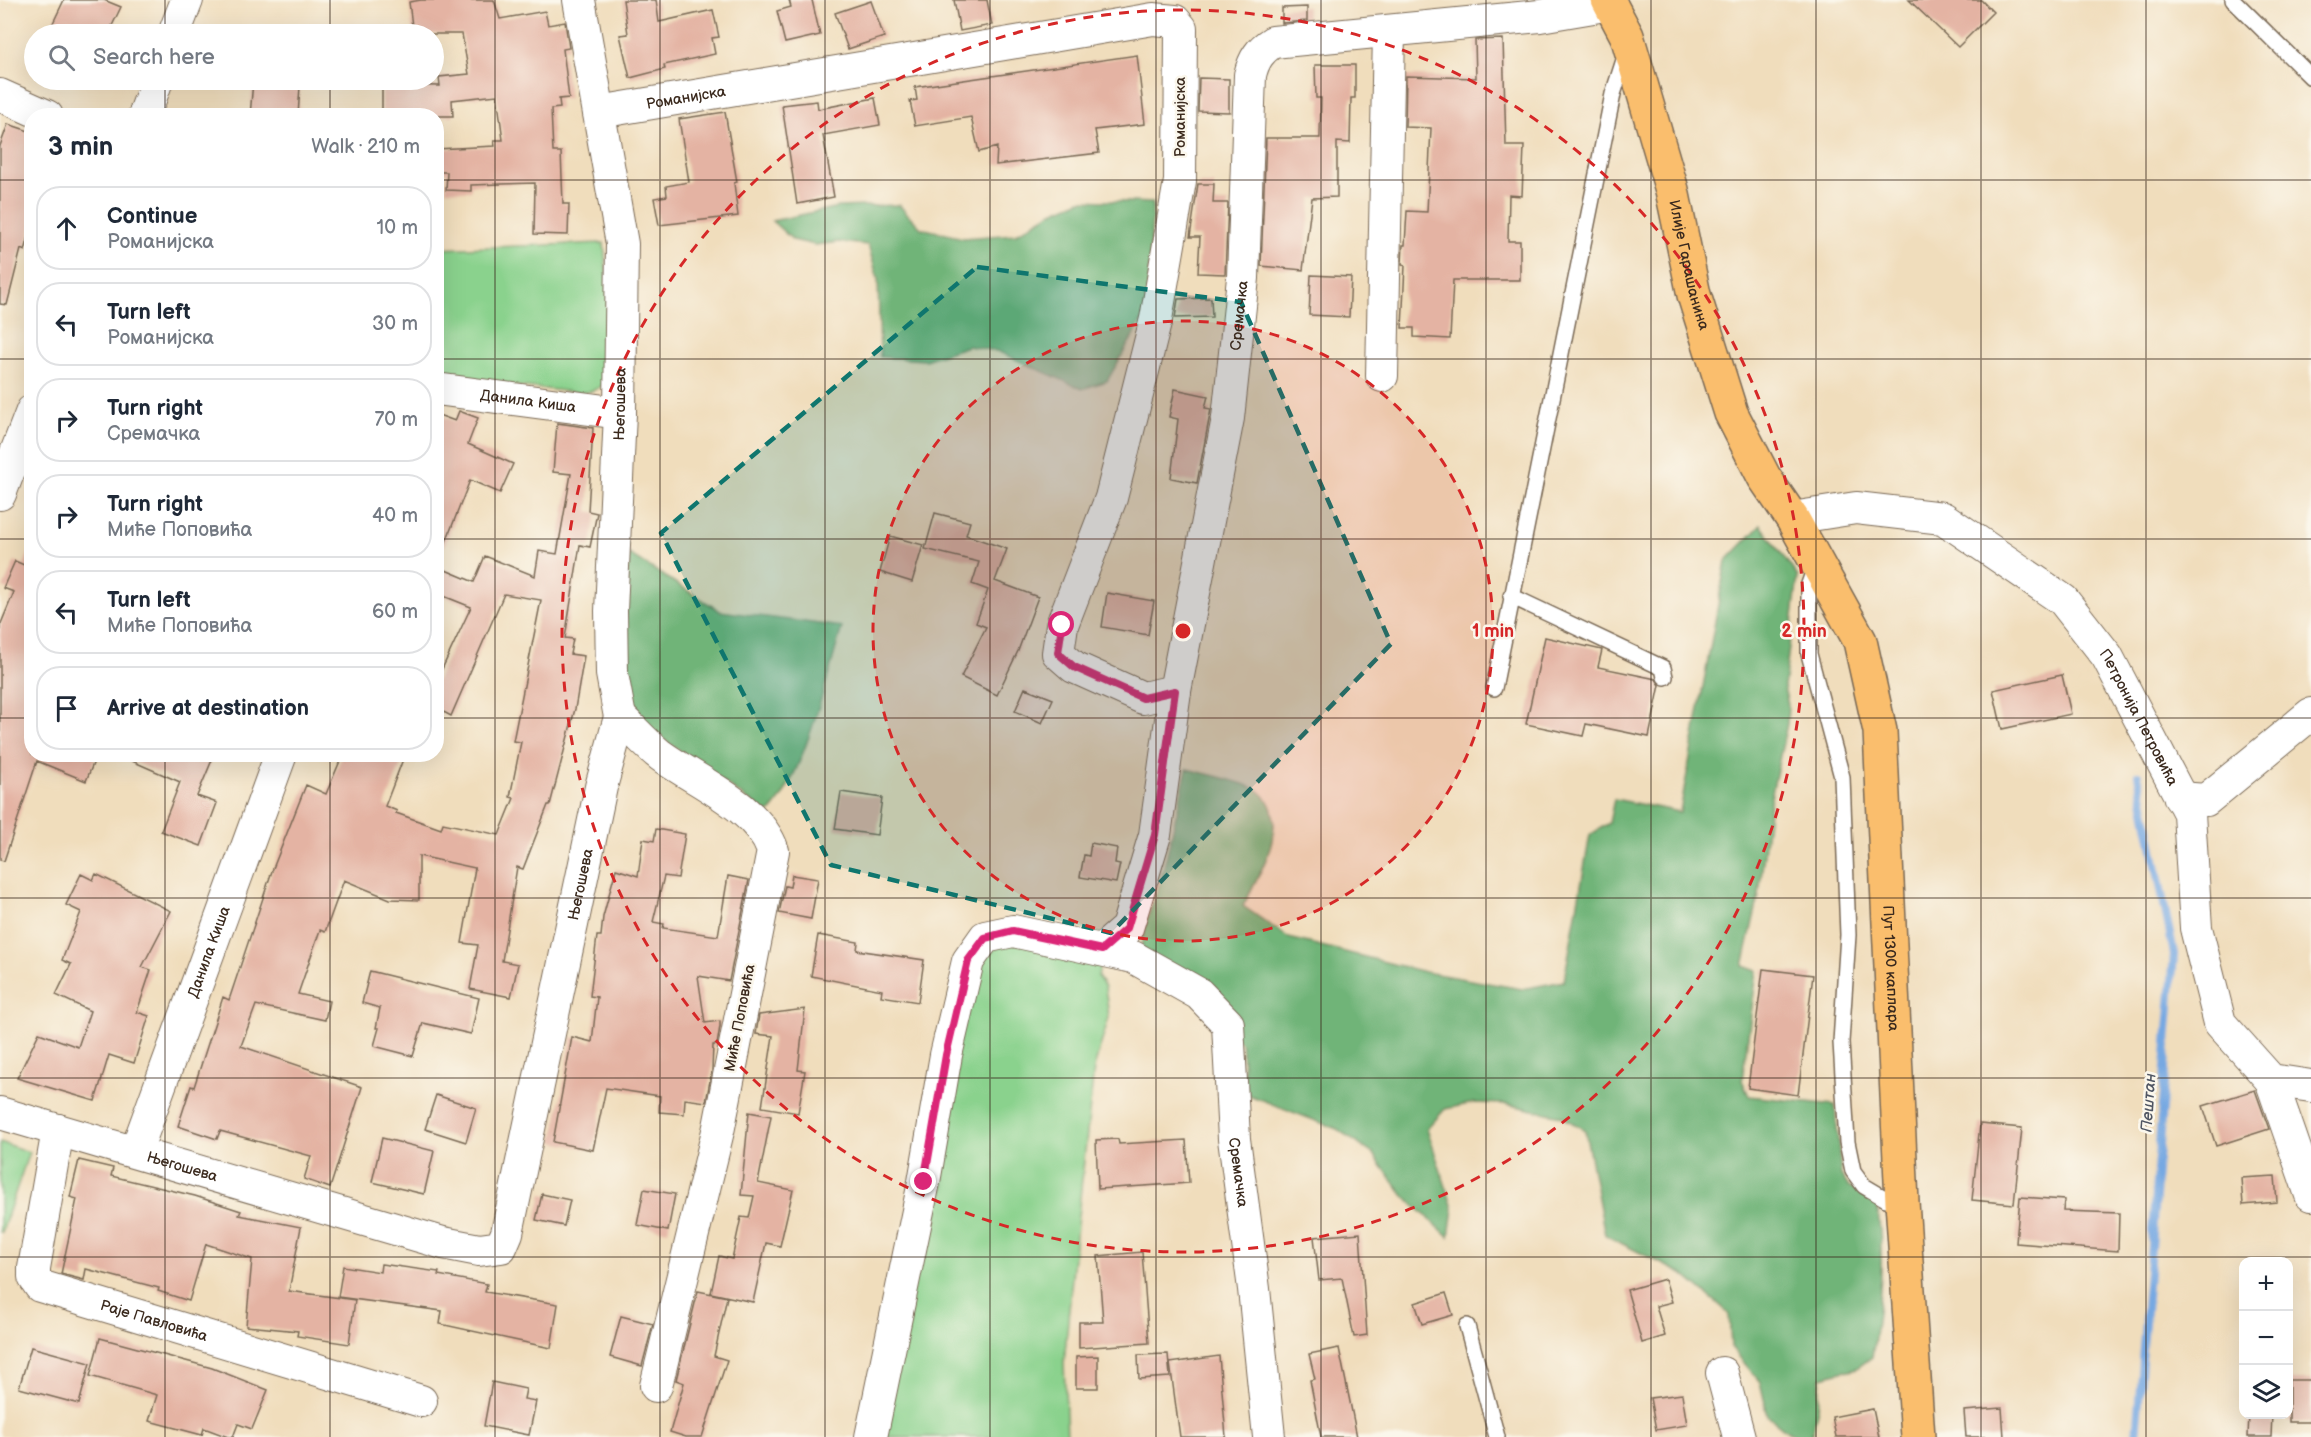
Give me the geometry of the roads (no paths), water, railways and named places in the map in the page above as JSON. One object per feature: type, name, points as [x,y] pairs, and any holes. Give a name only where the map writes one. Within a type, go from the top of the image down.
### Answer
[{"type":"main road","name":"Илије Гарашанина","points":[[1610,2],[1627,36],[1672,190],[1694,295],[1731,413],[1764,477],[1792,518]]},
{"type":"main road","name":"Пут 1300 каплара","points":[[1792,518],[1860,641],[1880,731],[1902,1202],[1918,1437]]},
{"type":"street","points":[[178,24],[187,0]]},
{"type":"street","name":"Његошева","points":[[0,1113],[136,1151],[443,1243],[479,1250],[501,1247],[507,1233],[601,787],[620,717],[612,674],[611,611],[620,413],[622,244],[579,0]]},
{"type":"street","name":"Сремачка","points":[[1269,1437],[1254,1289],[1234,1139],[1228,1024],[1199,994],[1130,942],[1155,835],[1175,691],[1228,418],[1243,278],[1250,75],[1253,63],[1262,49],[1273,42],[1540,16],[1610,2]]},
{"type":"street","name":"Романијска","points":[[599,112],[1154,19],[1175,21],[1181,28],[1180,181],[1156,319],[1111,498],[1062,625],[1058,653],[1074,667],[1143,698],[1175,691]]},
{"type":"street","points":[[1382,376],[1389,32]]},
{"type":"street","points":[[147,108],[153,90]]},
{"type":"street","points":[[0,95],[28,108]]},
{"type":"street","name":"Данила Киша","points":[[444,389],[620,413]]},
{"type":"street","points":[[0,494],[24,432]]},
{"type":"street","name":"Петронија Петровића","points":[[1792,518],[1856,508],[1943,518],[2063,600],[2107,656],[2189,813],[2196,928],[2220,1023],[2271,1080]]},
{"type":"street","points":[[2180,798],[2206,800],[2311,714]]},
{"type":"street","name":"Миће Поповића","points":[[620,717],[659,754],[753,817],[768,835],[773,851],[719,1128],[656,1386]]},
{"type":"street","name":"Данила Киша","points":[[136,1151],[278,762]]},
{"type":"street","points":[[871,1437],[924,1182],[946,1055],[968,961],[985,938],[1013,931],[1102,950],[1130,942]]},
{"type":"street","points":[[2311,1086],[2271,1080],[2311,1195]]},
{"type":"street","name":"Раје Павловића","points":[[58,1130],[34,1268],[34,1277],[40,1286],[422,1401]]},
{"type":"street","points":[[1722,1373],[1739,1437]]},
{"type":"lane","points":[[2233,0],[2311,77]]},
{"type":"lane","points":[[1494,688],[1613,94],[1629,45]]},
{"type":"lane","points":[[1816,562],[1809,584],[1809,654],[1842,777],[1848,935],[1841,1042],[1846,1142],[1853,1171],[1864,1186],[1886,1199],[1902,1202]]},
{"type":"lane","points":[[1511,596],[1663,668],[1665,677]]},
{"type":"lane","points":[[1467,1326],[1497,1437]]},
{"type":"waterway","name":"Пештан","points":[[2136,1437],[2174,954],[2138,775]]}]
